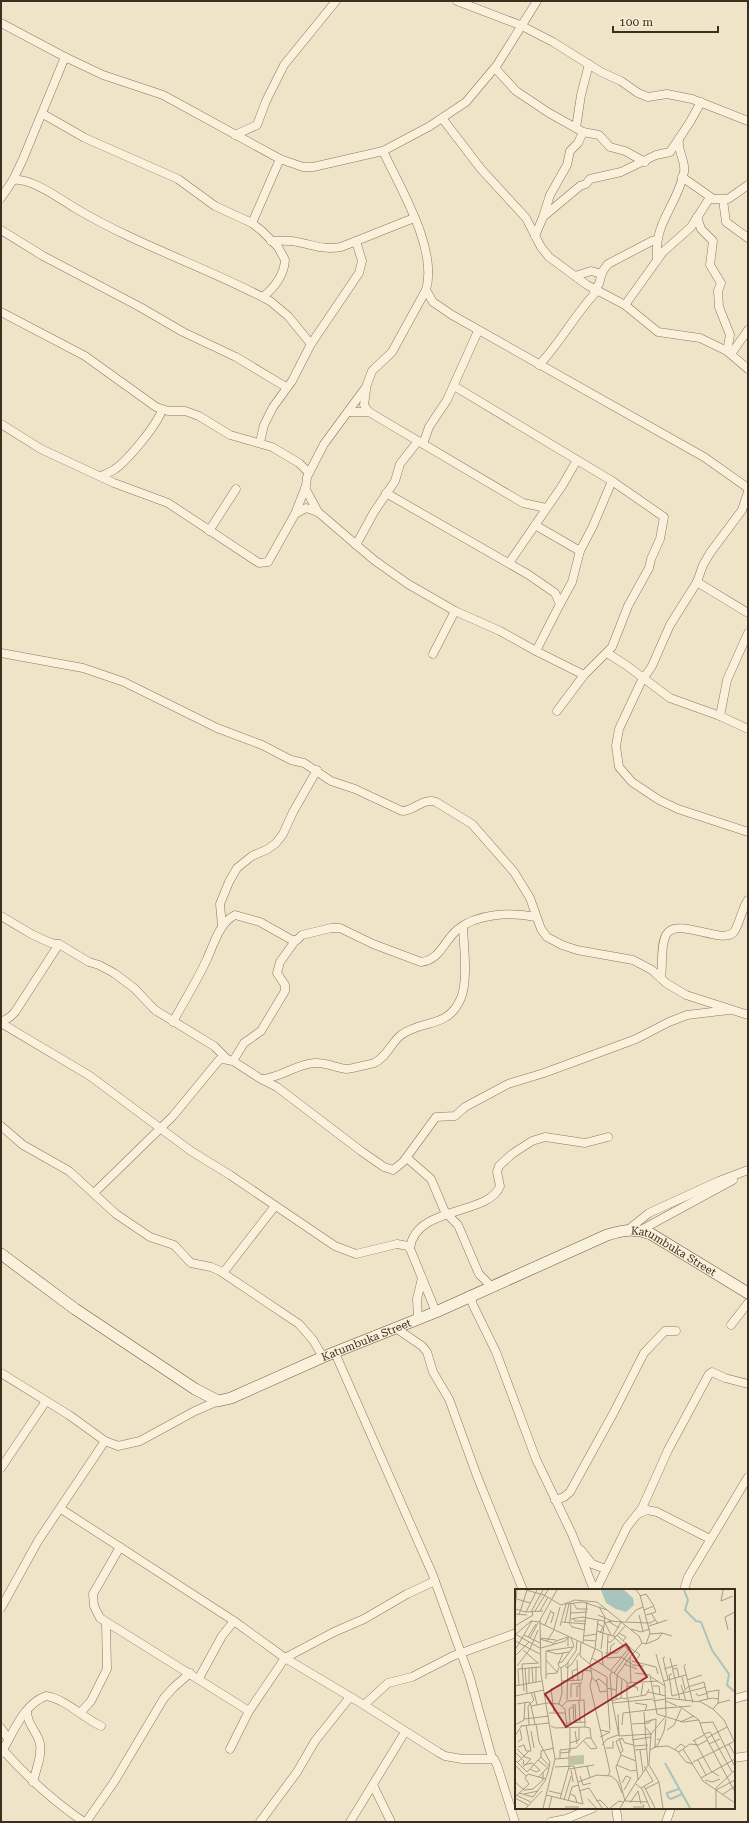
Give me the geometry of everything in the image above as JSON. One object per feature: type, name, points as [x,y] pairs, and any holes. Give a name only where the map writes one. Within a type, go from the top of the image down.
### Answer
[{"type":"main road","name":"Katumbuka Street","points":[[218,1401],[236,1396],[323,1357],[436,1312],[470,1295],[607,1235],[629,1229],[641,1230],[670,1244],[748,1293]]},
{"type":"main road","points":[[1,1254],[76,1309],[195,1389],[218,1401]]},
{"type":"street","points":[[235,135],[257,125],[266,101],[284,65],[336,1]]},
{"type":"street","points":[[457,1],[520,25],[601,72],[621,81],[638,93],[648,97],[666,94],[701,102],[748,121]]},
{"type":"street","points":[[1,23],[65,57],[113,79],[163,95],[280,159],[303,167],[313,167],[383,151],[442,118],[466,102],[495,68],[520,25],[537,1]]},
{"type":"street","points":[[1,198],[13,180],[43,114],[65,57]]},
{"type":"street","points":[[535,237],[550,195],[567,165],[570,151],[578,143],[581,95],[589,64]]},
{"type":"street","points":[[495,68],[516,91],[548,113],[580,130],[599,135],[610,148],[625,151],[645,162]]},
{"type":"street","points":[[543,217],[580,186],[586,184],[590,179],[622,172],[645,162],[656,155],[670,152],[680,134],[689,124],[701,102]]},
{"type":"street","points":[[43,114],[85,138],[178,179],[215,206],[252,223],[272,241],[285,260],[284,266],[273,289],[263,297]]},
{"type":"street","points":[[442,118],[481,169],[526,218],[535,237],[549,257],[596,290],[625,305],[658,332],[700,338],[729,352],[748,369]]},
{"type":"street","points":[[656,260],[657,240],[661,224],[675,199],[684,167],[678,147],[680,134]]},
{"type":"street","points":[[383,151],[423,239],[430,270],[426,290],[392,352],[372,371],[366,387],[364,405],[369,412],[523,502],[546,508]]},
{"type":"street","points":[[252,223],[280,159]]},
{"type":"street","points":[[682,177],[712,198],[723,200],[732,196],[748,184]]},
{"type":"street","points":[[13,180],[19,179],[34,185],[110,228],[263,297],[278,306],[301,330],[311,344]]},
{"type":"street","points":[[625,305],[656,260],[666,248],[691,227],[704,204],[712,198]]},
{"type":"street","points":[[723,200],[726,222],[748,238]]},
{"type":"street","points":[[272,241],[294,241],[330,249],[356,241],[414,218]]},
{"type":"street","points":[[696,218],[701,229],[713,241],[710,265],[721,283],[718,291],[719,307],[730,335],[729,352]]},
{"type":"street","points":[[1,230],[44,256],[140,307],[183,332],[236,357],[286,387]]},
{"type":"street","points":[[540,365],[550,354],[596,290],[601,282],[602,274],[610,262],[652,241],[657,240]]},
{"type":"street","points":[[260,442],[267,418],[292,380],[311,344],[359,273],[362,261],[356,241]]},
{"type":"street","points":[[575,276],[591,271],[602,274]]},
{"type":"street","points":[[426,290],[430,299],[436,305],[478,331],[704,457],[748,488]]},
{"type":"street","points":[[1,312],[85,356],[139,396],[162,410],[185,411],[199,416],[230,435],[260,442],[299,463],[309,473]]},
{"type":"street","points":[[729,352],[748,330]]},
{"type":"street","points":[[356,545],[386,493],[395,481],[402,461],[421,443],[429,427],[441,410],[454,386],[478,331]]},
{"type":"street","points":[[454,386],[612,481],[662,514],[664,518],[660,539],[651,559],[650,568],[628,606],[616,638],[607,653],[584,675],[557,711]]},
{"type":"street","points":[[1,424],[41,449],[114,483],[168,503],[259,564],[265,563],[274,553],[282,534],[294,514],[305,488],[309,473],[324,444],[366,387]]},
{"type":"street","points":[[101,476],[118,466],[147,435],[157,422],[162,410]]},
{"type":"street","points":[[348,412],[369,412]]},
{"type":"street","points":[[509,563],[562,486],[577,460]]},
{"type":"street","points":[[536,651],[572,582],[580,551],[593,526],[612,481]]},
{"type":"street","points":[[305,488],[318,512],[356,545],[386,569],[408,584],[455,611],[500,631],[584,675]]},
{"type":"street","points":[[210,531],[236,489]]},
{"type":"street","points":[[748,492],[742,510],[710,553],[703,565],[697,582],[674,617],[662,639],[652,666],[643,678],[617,733],[617,763],[632,782],[665,803],[689,813],[748,832]]},
{"type":"street","points":[[386,493],[509,563],[548,588],[558,598],[560,604]]},
{"type":"street","points":[[294,514],[306,508],[318,512]]},
{"type":"street","points":[[535,525],[580,551]]},
{"type":"street","points":[[697,582],[748,613]]},
{"type":"street","points":[[433,654],[455,611]]},
{"type":"street","points":[[720,716],[727,680],[748,633]]},
{"type":"street","points":[[1,653],[83,668],[124,682],[217,728],[262,745],[291,760],[304,763],[331,781],[356,789],[402,811],[409,811],[430,800],[472,824],[514,872],[530,898],[536,917],[546,936],[555,942],[584,951],[633,960],[652,970],[686,995],[748,1015]]},
{"type":"street","points":[[607,653],[659,691],[680,702],[720,716],[748,729]]},
{"type":"street","points":[[222,926],[220,904],[229,882],[237,868],[252,856],[268,849],[283,834],[316,770]]},
{"type":"street","points":[[661,978],[664,939],[670,931],[679,929],[722,935],[731,934],[736,929],[741,912],[748,900]]},
{"type":"street","points":[[230,1060],[244,1043],[261,1030],[285,991],[285,985],[277,973],[277,967],[295,941],[302,935],[331,928],[340,928],[373,944],[421,962],[436,956],[453,934],[461,927],[463,928],[466,924],[476,920],[504,914],[536,917]]},
{"type":"street","points":[[1,916],[42,939],[59,944],[89,962],[99,965],[114,973],[134,988],[155,1010],[214,1046],[230,1060],[261,1079],[270,1082],[288,1094],[335,1132],[388,1169],[396,1169],[406,1158],[434,1118],[458,1114],[465,1107],[508,1084],[562,1067],[594,1053],[636,1039],[669,1022],[687,1015],[731,1010]]},
{"type":"street","points":[[173,1022],[207,960],[222,926],[230,918],[235,916],[243,916],[260,922],[295,941]]},
{"type":"street","points":[[261,1079],[275,1078],[312,1063],[330,1064],[348,1069],[373,1063],[381,1059],[396,1040],[405,1033],[443,1019],[457,1005],[462,995],[464,966],[463,928]]},
{"type":"street","points":[[59,944],[15,1012],[1,1022],[90,1076],[161,1129],[335,1246],[352,1254],[365,1254],[397,1244],[402,1244],[410,1248]]},
{"type":"street","points":[[94,1193],[161,1129],[192,1096],[220,1060],[230,1060]]},
{"type":"street","points":[[1,1126],[17,1141],[69,1171],[116,1214],[150,1236],[168,1242],[177,1247],[191,1263],[211,1267],[222,1273],[299,1324],[313,1340],[323,1357]]},
{"type":"street","points":[[436,1312],[410,1248],[413,1237],[418,1230],[446,1214],[477,1204],[497,1191],[500,1186],[497,1172],[499,1166],[512,1154],[532,1141],[545,1137],[585,1143],[608,1137]]},
{"type":"street","points":[[406,1158],[431,1179],[446,1214],[458,1225],[476,1270],[491,1286]]},
{"type":"street","points":[[629,1229],[649,1213],[719,1181],[748,1171]]},
{"type":"street","points":[[641,1230],[748,1171]]},
{"type":"street","points":[[222,1273],[275,1206]]},
{"type":"street","points":[[418,1319],[417,1299],[422,1278]]},
{"type":"street","points":[[470,1295],[473,1305],[496,1352],[536,1459],[572,1534],[595,1589]]},
{"type":"street","points":[[731,1325],[748,1303]]},
{"type":"street","points":[[398,1327],[400,1331],[422,1346],[427,1352],[433,1372],[449,1399],[477,1476],[523,1589]]},
{"type":"street","points":[[555,1500],[564,1497],[570,1492],[647,1348],[662,1333],[668,1330],[676,1331]]},
{"type":"street","points":[[335,1353],[435,1581],[460,1655],[470,1678],[492,1758],[497,1765],[515,1822]]},
{"type":"street","points":[[596,1589],[627,1527],[642,1508],[672,1443],[709,1374],[712,1372],[725,1378],[748,1384]]},
{"type":"street","points":[[1,1373],[81,1422],[105,1441],[118,1446],[132,1444],[195,1411],[218,1401]]},
{"type":"street","points":[[1,1468],[46,1401]]},
{"type":"street","points":[[1,1608],[38,1541],[61,1509],[105,1441]]},
{"type":"street","points":[[684,1589],[688,1577],[748,1477]]},
{"type":"street","points":[[61,1509],[234,1621],[285,1658],[445,1756],[462,1759],[492,1758]]},
{"type":"street","points":[[637,1514],[647,1510],[657,1512],[710,1539]]},
{"type":"street","points":[[572,1534],[587,1559],[596,1567],[606,1569]]},
{"type":"street","points":[[120,1547],[92,1596],[96,1613],[106,1623],[199,1678],[249,1711]]},
{"type":"street","points":[[230,1749],[249,1711],[285,1658],[334,1632],[364,1619],[407,1594],[435,1581]]},
{"type":"street","points":[[199,1678],[222,1636],[234,1621]]},
{"type":"street","points":[[80,1713],[91,1700],[107,1669],[106,1623]]},
{"type":"street","points":[[364,1705],[388,1683],[412,1677],[453,1656],[460,1655],[515,1633]]},
{"type":"street","points":[[100,1726],[86,1719],[80,1713],[46,1696],[36,1701],[27,1712],[8,1739],[2,1751],[33,1782],[67,1810],[85,1822],[114,1782],[164,1698],[190,1673]]},
{"type":"street","points":[[735,1699],[748,1695]]},
{"type":"street","points":[[260,1822],[297,1772],[314,1742],[350,1697]]},
{"type":"street","points":[[27,1712],[27,1718],[40,1744],[40,1760],[33,1782]]},
{"type":"street","points":[[1,1728],[8,1739]]},
{"type":"street","points":[[350,1822],[405,1732]]},
{"type":"street","points":[[735,1758],[748,1756]]},
{"type":"street","points":[[373,1785],[391,1822]]},
{"type":"street","points":[[551,1822],[566,1819],[591,1809]]},
{"type":"street","points":[[616,1809],[618,1822]]},
{"type":"street","points":[[666,1822],[671,1809]]}]
